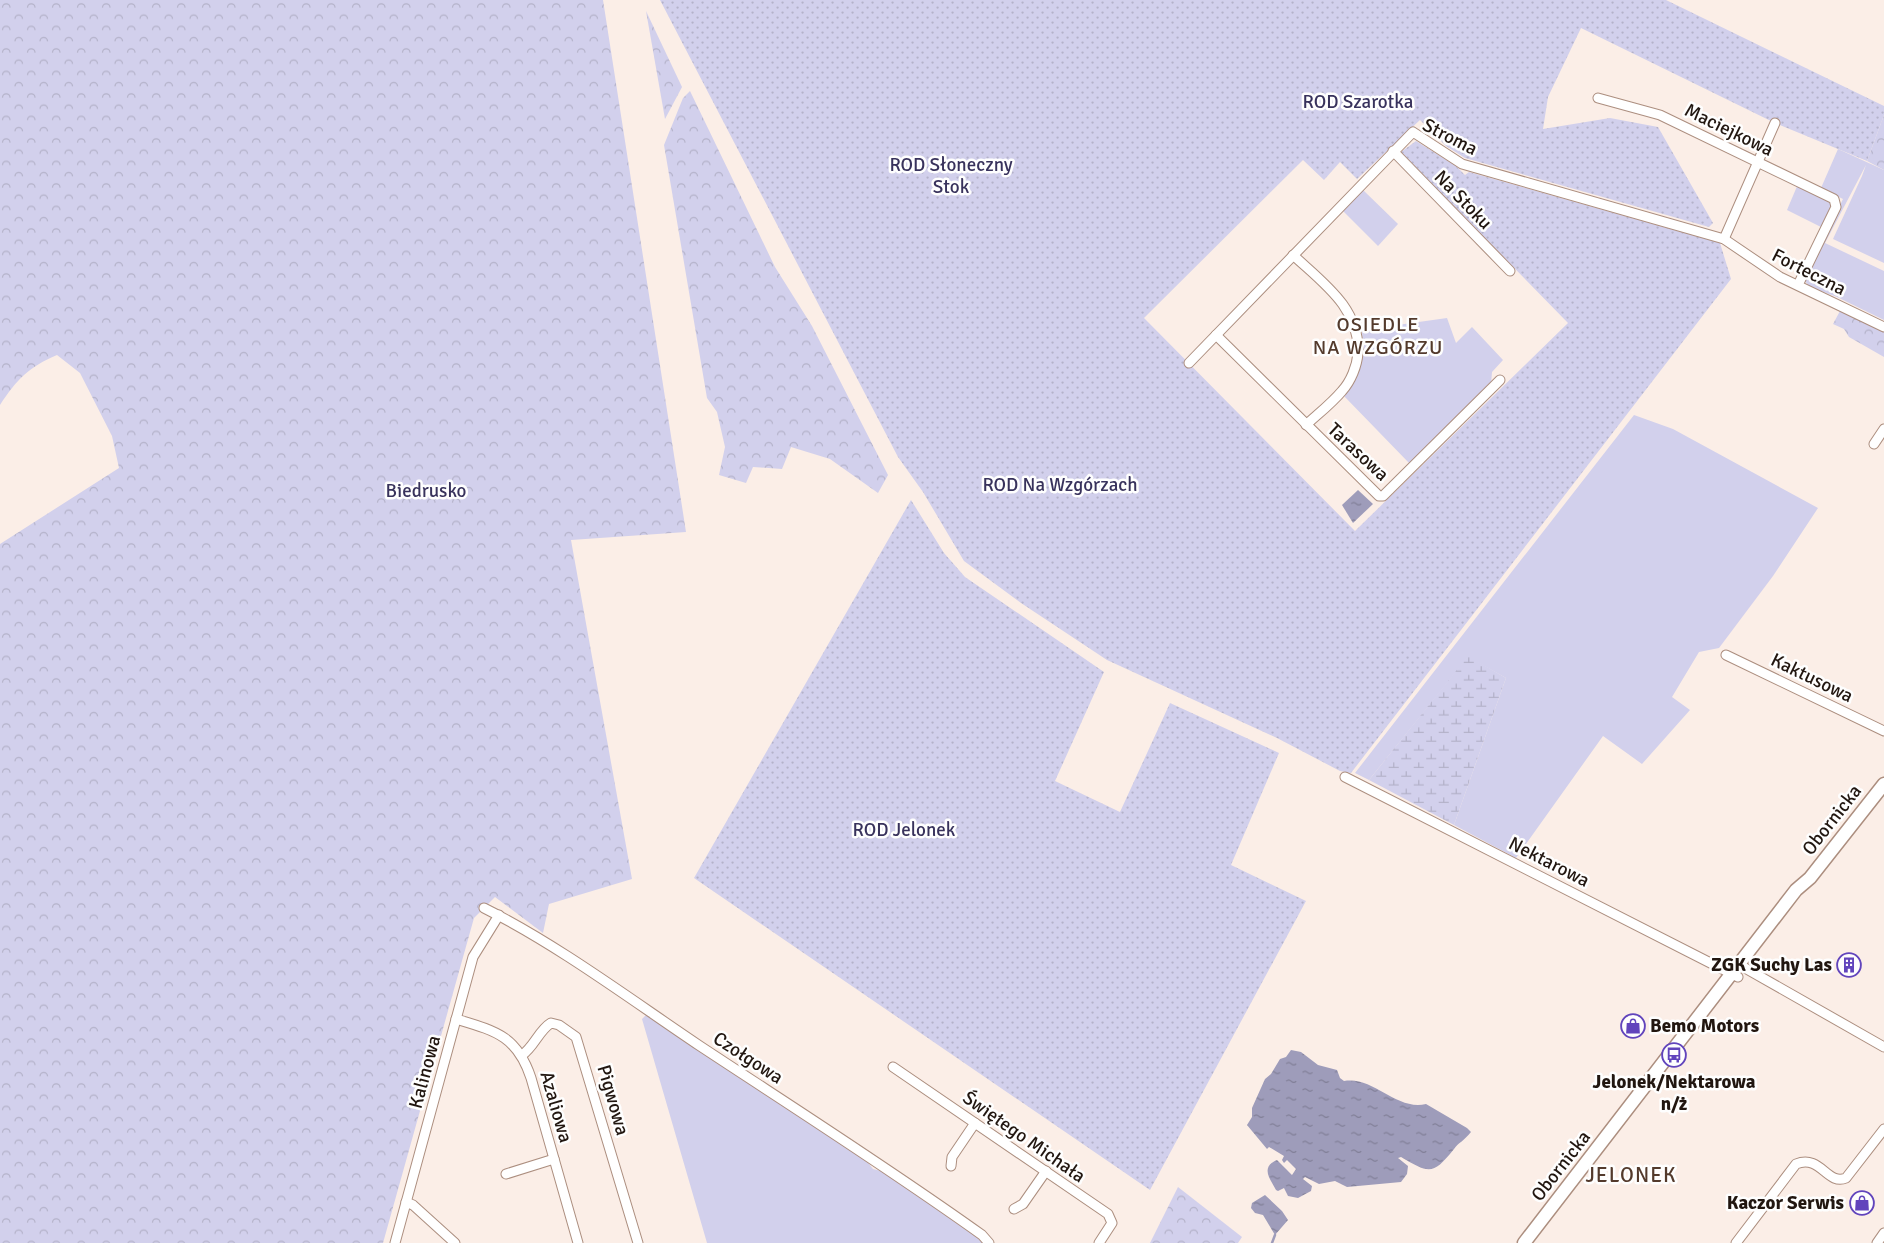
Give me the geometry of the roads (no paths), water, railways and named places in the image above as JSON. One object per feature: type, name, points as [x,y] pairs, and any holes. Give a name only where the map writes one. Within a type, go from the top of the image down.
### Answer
[{"type":"main road","name":"Obornicka","points":[[1524,1243],[1738,971],[1796,890],[1810,878],[1884,784]]},
{"type":"street","name":"Maciejkowa","points":[[1598,98],[1660,115],[1831,196],[1835,201],[1836,207],[1798,286]]},
{"type":"street","points":[[1724,239],[1775,123]]},
{"type":"street","name":"Stroma","points":[[1189,363],[1413,132],[1462,164],[1724,239]]},
{"type":"street","name":"Na Stoku","points":[[1394,151],[1510,271]]},
{"type":"street","name":"Forteczna","points":[[1724,239],[1766,269],[1884,327]]},
{"type":"street","points":[[1293,255],[1346,307],[1355,325],[1358,341],[1358,357],[1349,381],[1342,391],[1306,425]]},
{"type":"street","name":"Tarasowa","points":[[1216,335],[1375,494],[1383,496],[1500,380]]},
{"type":"street","points":[[1874,444],[1884,429]]},
{"type":"street","name":"Kaktusowa","points":[[1726,655],[1884,731]]},
{"type":"street","name":"Nektarowa","points":[[1345,777],[1738,971],[1884,1047]]},
{"type":"street","name":"Czołgowa","points":[[484,908],[499,915],[639,1004],[919,1190],[982,1235],[989,1243]]},
{"type":"street","name":"Kalinowa","points":[[395,1243],[473,957],[499,915]]},
{"type":"street","name":"Azaliowa","points":[[456,1019],[490,1029],[516,1047],[522,1055],[578,1243]]},
{"type":"street","name":"Pigwowa","points":[[522,1055],[531,1049],[545,1026],[551,1023],[558,1025],[576,1037],[581,1046],[638,1243]]},
{"type":"street","name":"Świętego Michała","points":[[894,1067],[1110,1216],[1110,1226],[1099,1243]]},
{"type":"street","points":[[951,1166],[952,1157],[975,1123]]},
{"type":"street","points":[[1736,1243],[1796,1164],[1804,1160],[1813,1162],[1835,1179],[1841,1180],[1846,1178],[1884,1129]]},
{"type":"street","points":[[506,1174],[554,1159]]},
{"type":"street","points":[[1014,1210],[1023,1204],[1046,1171]]},
{"type":"street","points":[[406,1202],[413,1205],[455,1243]]},
{"type":"street","points":[[1876,1243],[1884,1233]]},
{"type":"water","points":[[1358,490],[1373,504],[1353,523],[1342,505]]},
{"type":"water","points":[[1291,1050],[1301,1052],[1318,1065],[1337,1070],[1340,1078],[1344,1081],[1365,1083],[1405,1103],[1415,1105],[1426,1104],[1471,1132],[1436,1167],[1425,1169],[1401,1157],[1398,1158],[1408,1166],[1407,1174],[1401,1182],[1347,1187],[1335,1181],[1319,1184],[1305,1177],[1303,1179],[1312,1186],[1311,1191],[1298,1198],[1288,1196],[1284,1188],[1276,1190],[1269,1178],[1269,1166],[1277,1160],[1292,1175],[1296,1169],[1287,1160],[1284,1163],[1282,1160],[1284,1156],[1269,1147],[1267,1149],[1247,1125],[1252,1117],[1252,1108],[1265,1079],[1271,1074],[1280,1059],[1286,1057]]},
{"type":"water","points":[[1265,1195],[1282,1211],[1288,1220],[1275,1235],[1263,1215],[1255,1213],[1251,1208],[1252,1203]]},
{"type":"waterway","points":[[1272,1243],[1275,1235]]},
{"type":"place","name":"ZGK Suchy Las","points":[[1849,965]]},
{"type":"place","name":"Bemo Motors","points":[[1633,1026]]},
{"type":"place","name":"Jelonek/Nektarowa n/ż","points":[[1674,1055]]},
{"type":"place","name":"Kaczor Serwis","points":[[1862,1203]]},
{"type":"district","name":"OSIEDLE NA WZGÓRZU","points":[[1378,336]]},
{"type":"district","name":"JELONEK","points":[[1631,1175]]},
{"type":"park label","name":"ROD Szarotka","points":[[1358,102]]},
{"type":"park label","name":"ROD Słoneczny Stok","points":[[951,176]]},
{"type":"park label","name":"ROD Na Wzgórzach","points":[[1060,485]]},
{"type":"park label","name":"Biedrusko","points":[[426,491]]},
{"type":"park label","name":"ROD Jelonek","points":[[904,830]]}]
